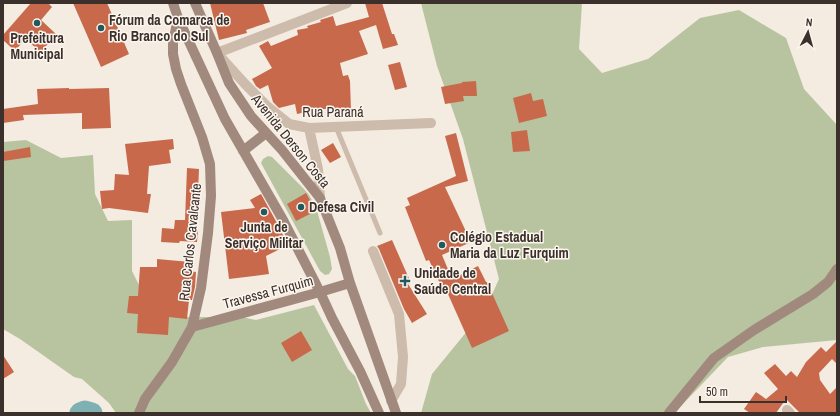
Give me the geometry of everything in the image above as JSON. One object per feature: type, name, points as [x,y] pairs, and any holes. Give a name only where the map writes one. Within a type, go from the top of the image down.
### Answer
[{"type":"main road","points":[[173,3],[178,18],[225,119],[283,220],[360,371],[379,413]]},
{"type":"main road","name":"Avenida Derson Costa","points":[[195,3],[229,83],[251,116],[282,150],[320,198],[340,248],[350,282],[396,413]]},
{"type":"main road","name":"Rua Carlos Cavalcante","points":[[139,413],[145,399],[172,362],[192,327],[202,288],[208,233],[211,196],[210,164],[202,137],[176,69],[173,54],[173,43],[178,18]]},
{"type":"main road","points":[[244,151],[266,133]]},
{"type":"main road","points":[[669,413],[714,358],[754,330],[813,294],[828,282],[837,269]]},
{"type":"main road","name":"Travessa Furquim","points":[[192,327],[320,292],[350,282]]},
{"type":"street","points":[[217,53],[347,3]]},
{"type":"street","name":"Rua Paraná","points":[[217,53],[268,107],[289,124],[309,128],[431,123]]},
{"type":"street","points":[[309,128],[318,169],[320,198]]},
{"type":"street","points":[[373,251],[399,314],[403,357],[401,384],[391,400]]},
{"type":"lane","points":[[336,127],[380,233]]},
{"type":"green space","points":[[421,3],[582,3],[579,49],[602,73],[648,59],[700,18],[739,10],[786,38],[804,89],[837,125],[837,340],[763,347],[728,357],[681,406],[671,413],[421,413],[432,374],[486,308],[499,279],[463,139],[437,66]]},
{"type":"green space","points":[[26,140],[61,158],[93,155],[95,194],[108,221],[132,220],[132,271],[147,301],[167,317],[241,317],[256,320],[314,305],[348,369],[355,376],[371,413],[116,413],[109,403],[82,379],[74,377],[20,339],[3,329],[3,142]]},
{"type":"green space","points":[[268,156],[272,157],[304,189],[316,207],[330,257],[332,269],[329,274],[325,275],[320,271],[261,163],[263,159]]},
{"type":"building","points":[[31,3],[48,3],[52,7],[41,20],[56,34],[41,52],[25,39],[15,51],[3,40],[3,35]]},
{"type":"building","name":"Fórum da Comarca de Rio Branco do Sul","points":[[73,3],[107,3],[129,54],[101,67]]},
{"type":"building","points":[[210,3],[263,3],[270,22],[246,30],[247,33],[219,40]]},
{"type":"building","points":[[365,3],[382,3],[392,34],[394,34],[398,45],[383,49],[376,25],[359,31],[368,54],[340,63],[343,76],[348,75],[350,81],[351,111],[335,111],[335,108],[297,114],[295,104],[279,108],[273,102],[268,85],[260,89],[256,86],[252,79],[272,68],[259,46],[268,41],[271,46],[298,35],[297,30],[308,28],[307,26],[321,22],[320,20],[333,16],[336,26],[369,17]]},
{"type":"building","points":[[400,62],[407,87],[395,90],[388,65]]},
{"type":"building","points":[[476,81],[477,96],[463,96],[464,101],[445,104],[441,87],[462,82]]},
{"type":"building","points":[[109,88],[111,128],[82,129],[82,113],[23,115],[24,120],[3,123],[3,109],[38,104],[37,89]]},
{"type":"building","points":[[531,93],[533,101],[543,99],[547,116],[519,123],[513,98]]},
{"type":"building","points":[[527,130],[530,151],[513,152],[511,132]]},
{"type":"building","points":[[456,133],[468,181],[445,187],[471,242],[442,255],[452,279],[478,266],[487,282],[509,331],[472,348],[444,285],[441,286],[429,260],[426,261],[405,207],[410,205],[407,198],[456,176],[445,136]]},
{"type":"building","points":[[173,139],[174,149],[169,150],[171,163],[149,166],[147,194],[151,194],[148,213],[109,208],[102,209],[100,191],[114,190],[115,174],[129,175],[125,144]]},
{"type":"building","points":[[333,143],[341,157],[330,163],[321,150]]},
{"type":"building","points":[[30,147],[31,157],[3,161],[3,152]]},
{"type":"building","points":[[187,168],[199,169],[198,192],[201,192],[200,206],[198,206],[197,242],[161,242],[162,228],[174,229],[175,220],[185,220]]},
{"type":"building","name":"Defesa Civil","points":[[306,193],[316,211],[296,221],[287,204]]},
{"type":"building","points":[[261,194],[288,245],[266,256],[269,274],[229,279],[221,212],[255,208],[250,200]]},
{"type":"building","name":"Unidade de Saúde Central","points":[[392,240],[411,283],[408,284],[427,314],[412,323],[404,309],[377,246]]},
{"type":"building","points":[[157,259],[190,262],[189,271],[196,272],[195,287],[192,300],[189,300],[187,319],[169,317],[168,335],[137,333],[138,314],[127,313],[129,296],[138,296],[140,267],[157,267]]},
{"type":"building","points":[[301,331],[312,350],[292,362],[281,343]]},
{"type":"building","points":[[837,341],[837,364],[832,359],[819,373],[820,380],[830,394],[837,387],[837,413],[800,413],[786,399],[776,413],[750,413],[744,409],[756,392],[766,399],[778,389],[764,373],[775,364],[786,376],[791,371],[797,377],[806,362],[821,347],[826,352]]},
{"type":"building","points":[[3,355],[14,372],[3,379]]},
{"type":"waterway","points":[[80,413],[85,411],[92,413]]},
{"type":"place","name":"Prefeitura Municipal","points":[[37,23]]},
{"type":"place","name":"Fórum da Comarca de Rio Branco do Sul","points":[[101,28]]},
{"type":"place","name":"Defesa Civil","points":[[301,207]]},
{"type":"place","name":"Junta de Serviço Militar","points":[[264,212]]},
{"type":"place","name":"Colégio Estadual Maria da Luz Furquim","points":[[442,245]]},
{"type":"place","name":"Unidade de Saúde Central","points":[[405,281]]}]
